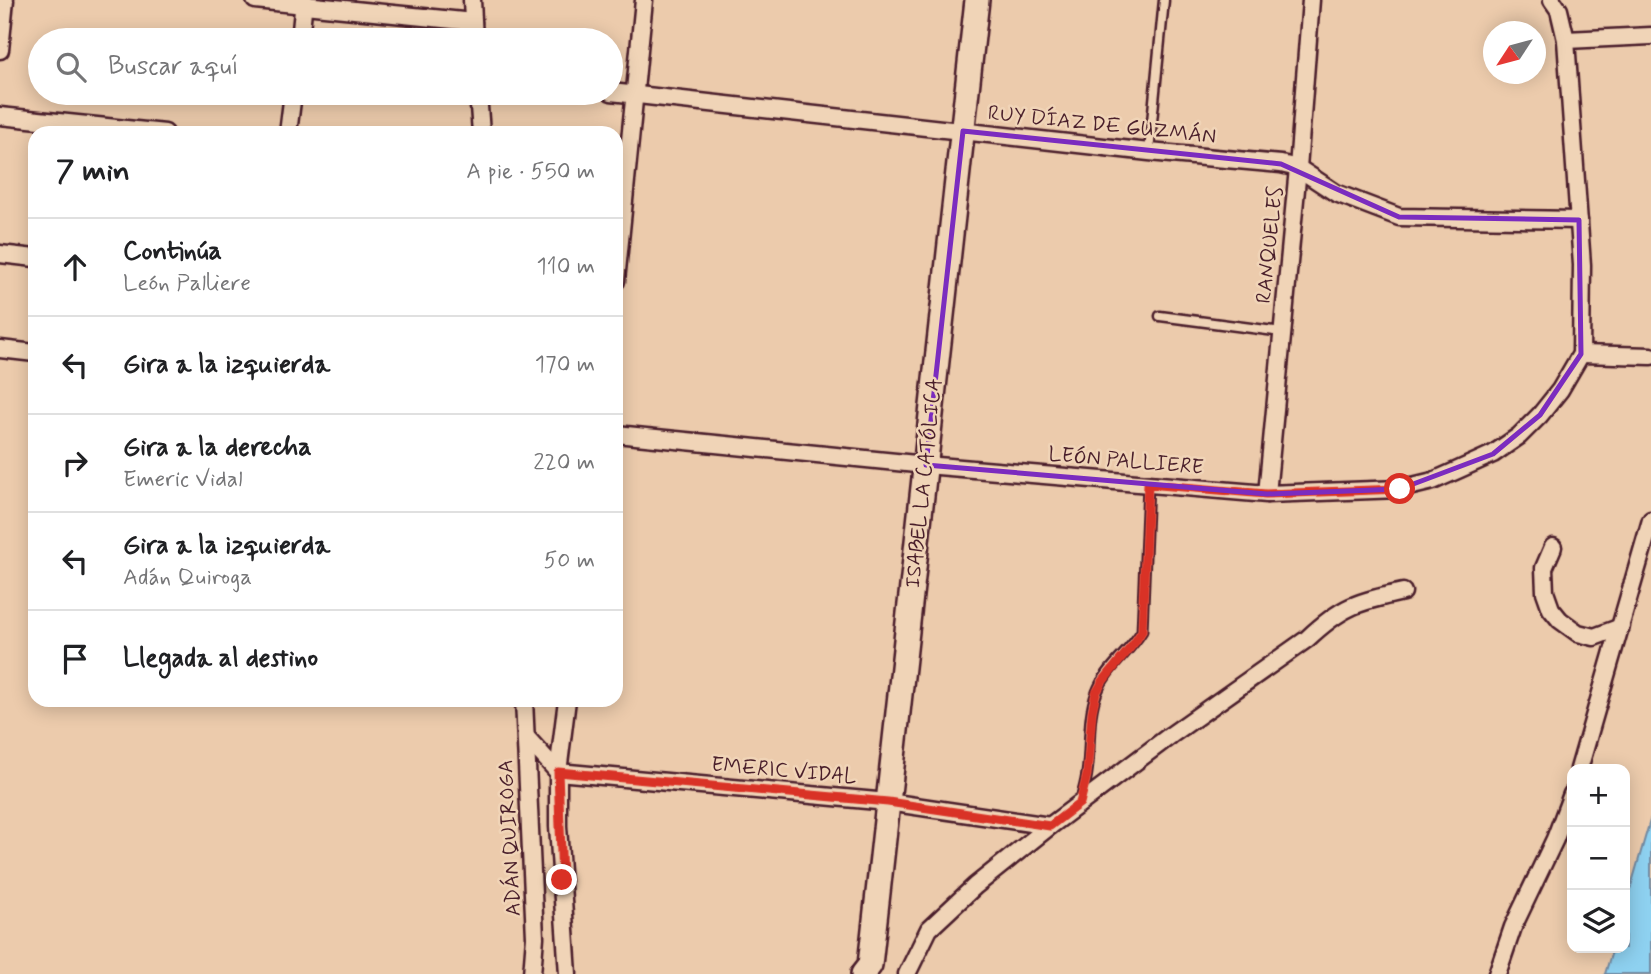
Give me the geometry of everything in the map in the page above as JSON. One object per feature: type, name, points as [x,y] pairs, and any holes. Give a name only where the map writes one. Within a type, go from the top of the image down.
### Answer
[{"type":"main road","name":"ISABEL LA CATÓLICA","points":[[866,970],[888,802],[977,0]]},
{"type":"street","points":[[0,50],[5,0]]},
{"type":"street","points":[[255,0],[473,22]]},
{"type":"street","points":[[472,0],[473,28]]},
{"type":"street","points":[[623,209],[644,0]]},
{"type":"street","name":"RANQUELES","points":[[1266,494],[1298,168],[1311,0]]},
{"type":"street","points":[[1552,0],[1559,10],[1566,40],[1579,220],[1581,354],[1651,356]]},
{"type":"street","points":[[301,28],[304,3]]},
{"type":"street","points":[[1566,40],[1651,37]]},
{"type":"street","name":"RUY DÍAZ DE GUZMÁN","points":[[623,94],[1149,152],[1282,164],[1298,168],[1336,193],[1399,217],[1579,220]]},
{"type":"street","points":[[289,126],[292,105]]},
{"type":"street","points":[[479,105],[480,126]]},
{"type":"street","points":[[0,117],[93,126]]},
{"type":"street","points":[[0,254],[28,257]]},
{"type":"street","points":[[0,349],[28,352]]},
{"type":"street","name":"LEÓN PALLIERE","points":[[623,435],[926,465],[1266,494],[1400,489],[1433,481],[1461,469],[1493,454],[1519,436],[1560,390],[1581,354]]},
{"type":"street","points":[[1580,764],[1651,520]]},
{"type":"street","points":[[1553,547],[1544,568],[1545,592],[1555,615],[1578,634],[1594,637],[1621,627]]},
{"type":"street","points":[[906,974],[929,929],[975,886],[1050,826],[1307,639],[1325,622],[1362,601],[1403,592]]},
{"type":"street","name":"ADÁN QUIROGA","points":[[525,707],[536,937],[532,974]]},
{"type":"street","points":[[566,707],[558,772],[568,974]]},
{"type":"street","points":[[527,738],[558,772]]},
{"type":"street","name":"EMERIC VIDAL","points":[[558,772],[888,802],[1050,826]]},
{"type":"street","points":[[1497,974],[1513,927],[1555,839],[1567,807]]},
{"type":"street","points":[[533,889],[562,880]]},
{"type":"lane","points":[[1149,152],[1164,0]]},
{"type":"lane","points":[[1160,316],[1282,332]]},
{"type":"lane","points":[[1080,803],[1087,775],[1096,693],[1142,631],[1148,484]]},
{"type":"highlighted area","points":[[963,131],[1281,164],[1399,217],[1579,220],[1581,354],[1540,415],[1493,454],[1400,489],[1267,494],[926,465]]},
{"type":"water","points":[[1651,817],[1651,974],[1605,974],[1611,953],[1630,953],[1630,890]]},
{"type":"route","points":[[562,880],[558,772],[888,802],[1050,826],[1080,803],[1087,775],[1096,693],[1142,631],[1148,484],[1266,494],[1400,489]]}]
